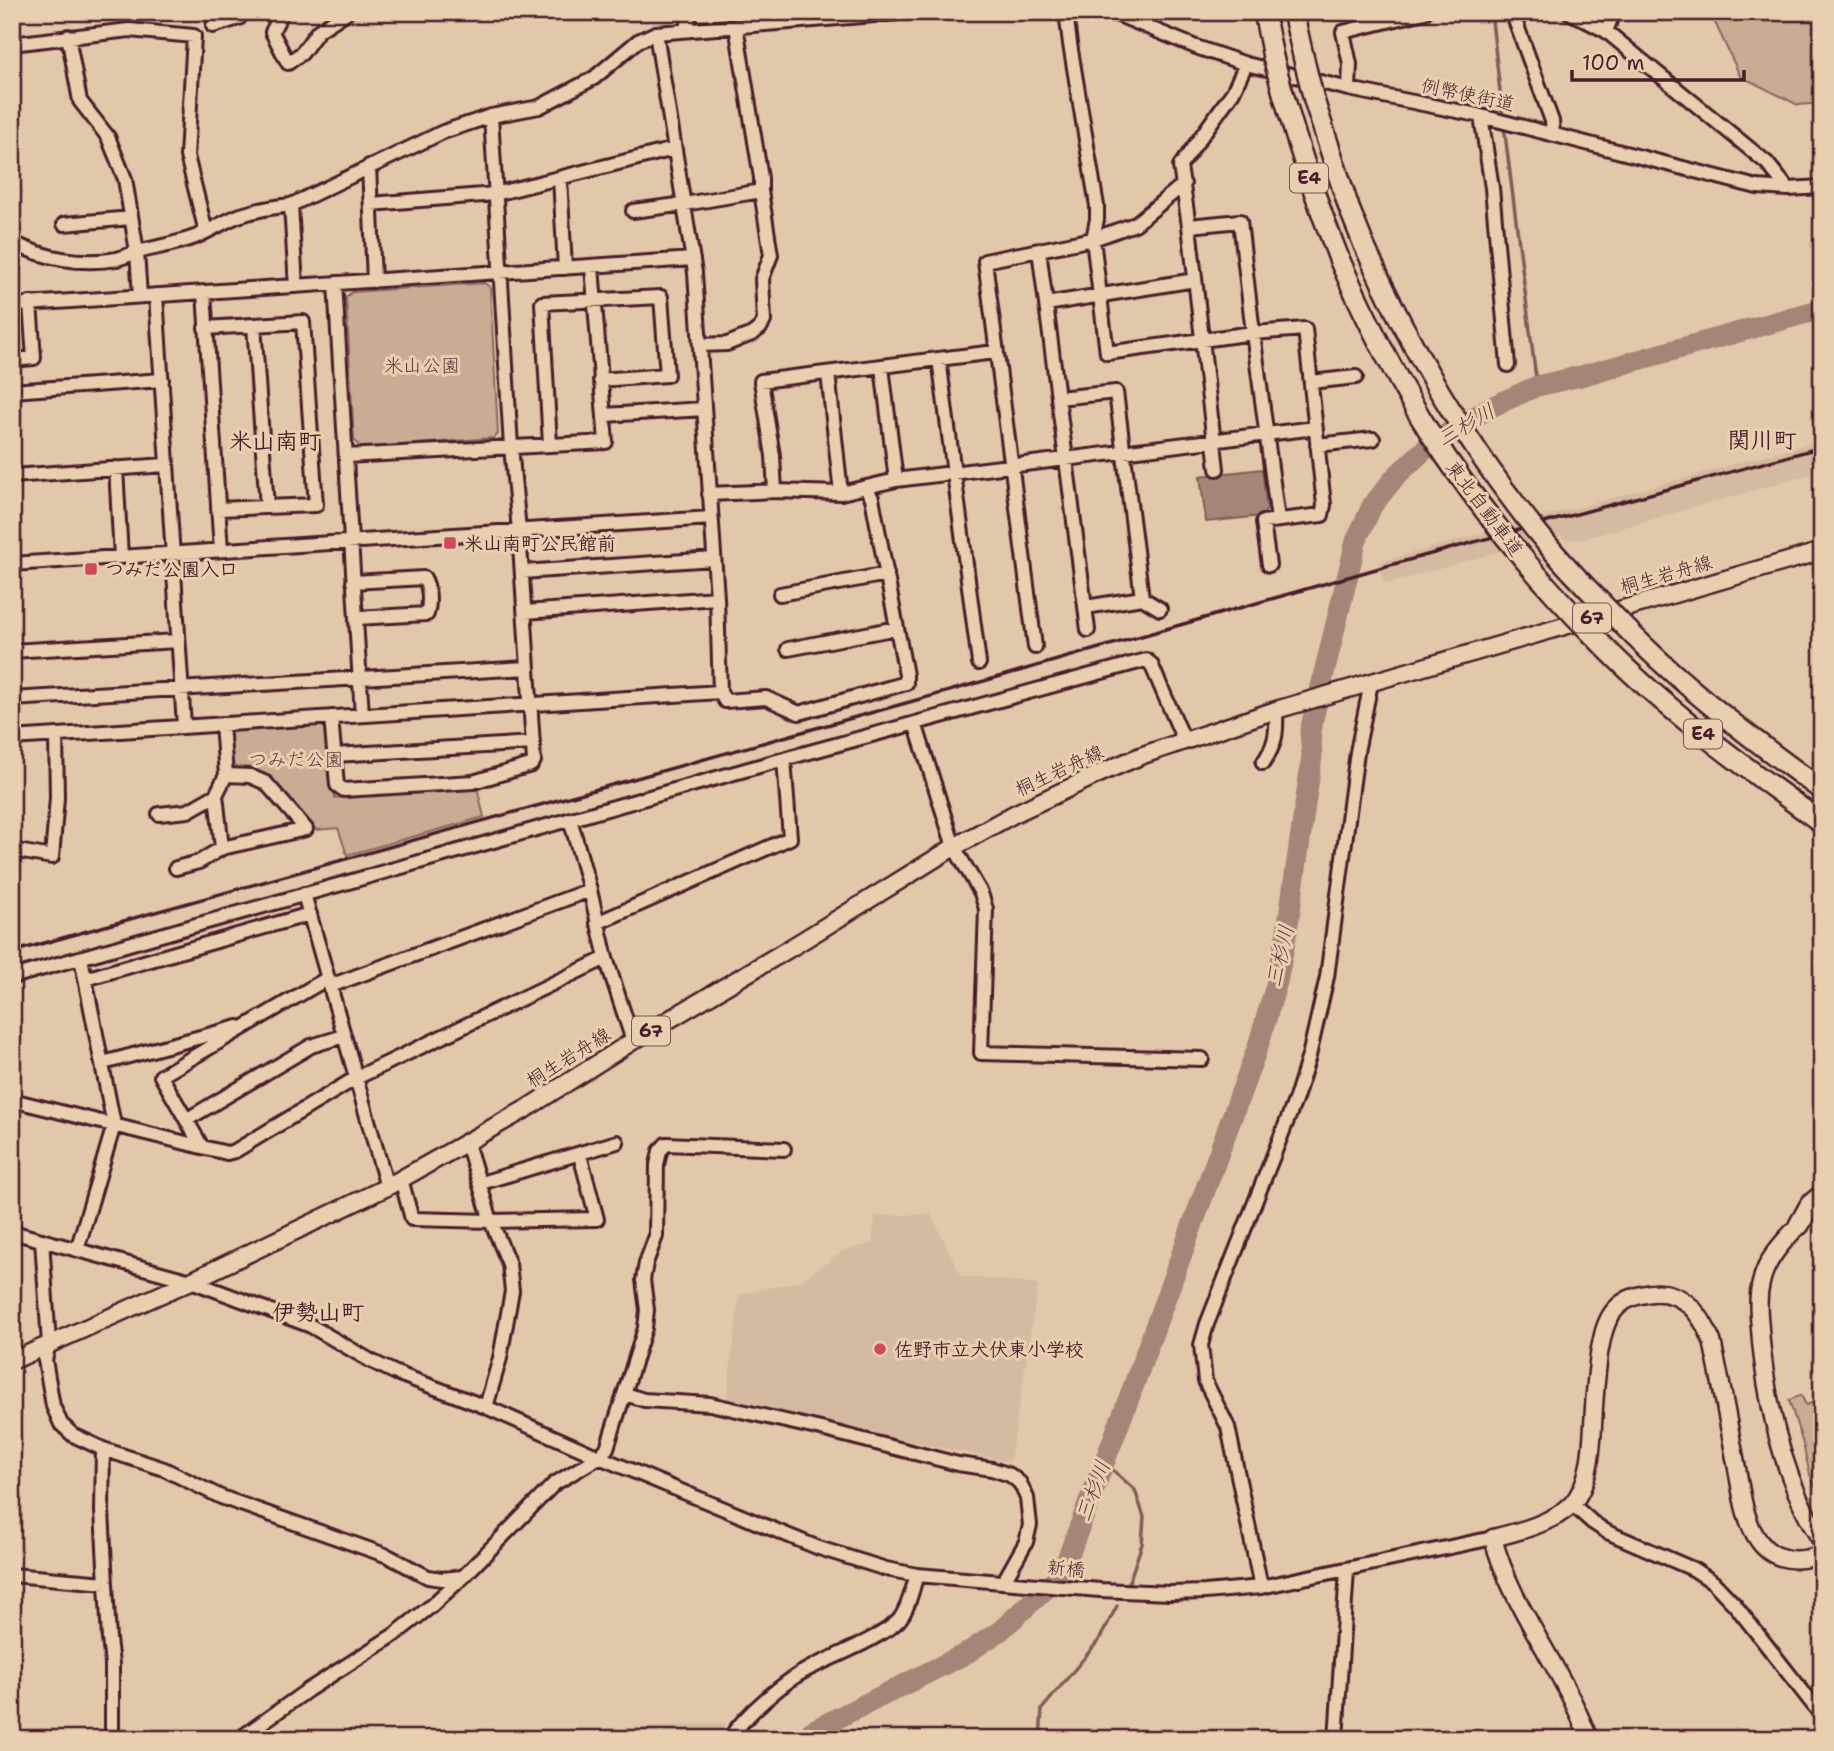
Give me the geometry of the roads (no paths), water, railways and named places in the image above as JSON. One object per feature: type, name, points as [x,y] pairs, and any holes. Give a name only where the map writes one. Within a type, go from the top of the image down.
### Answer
[{"type":"highway","name":"東北自動車道","points":[[1264,12],[1273,57],[1308,176],[1340,261],[1389,361],[1430,433],[1519,555],[1562,604],[1612,654],[1657,696],[1724,750],[1822,823]]},
{"type":"highway","name":"東北自動車道","points":[[1293,12],[1314,100],[1349,208],[1364,244],[1414,349],[1474,446],[1520,511],[1549,546],[1624,626],[1672,672],[1822,790]]},
{"type":"highway","points":[[1773,754],[1822,782]]},
{"type":"highway","points":[[1799,1225],[1810,1205],[1822,1195]]},
{"type":"highway","points":[[1799,1225],[1822,1206]]},
{"type":"main road","name":"桐生岩舟線","points":[[1366,684],[1822,551]]},
{"type":"main road","name":"67","points":[[1283,708],[1366,684]]},
{"type":"main road","name":"桐生岩舟線","points":[[12,1361],[191,1282],[394,1183],[536,1103],[633,1041],[954,847],[1014,814],[1092,776],[1143,755],[1283,708]]},
{"type":"main road","points":[[1799,1225],[1767,1265],[1760,1284],[1758,1305],[1765,1376],[1783,1453],[1793,1488],[1822,1542]]},
{"type":"main road","points":[[1590,1739],[1569,1693],[1517,1600],[1500,1562],[1493,1538],[1555,1517],[1572,1504],[1580,1491],[1588,1469],[1599,1354],[1614,1310],[1634,1296],[1647,1293],[1675,1295],[1687,1302],[1706,1326],[1712,1341],[1748,1518],[1759,1541],[1776,1556],[1785,1559],[1797,1560],[1822,1554]]},
{"type":"street","points":[[213,26],[239,18],[242,12]]},
{"type":"street","points":[[282,12],[272,32],[288,63],[302,53],[318,32],[346,12]]},
{"type":"street","points":[[687,30],[690,12]]},
{"type":"street","points":[[12,242],[46,255],[97,261],[177,243],[238,216],[291,205],[443,132],[491,116],[539,107],[594,78],[638,41],[656,33],[736,26],[755,18],[911,12]]},
{"type":"street","points":[[1066,12],[1097,206],[1093,239],[1107,353],[1253,333],[1305,329],[1324,505],[1322,515],[1264,522],[1269,565]]},
{"type":"street","name":"例幣使街道","points":[[1111,12],[1196,47],[1246,64],[1519,125],[1757,187],[1822,187]]},
{"type":"street","points":[[1349,89],[1350,64],[1343,32],[1425,12]]},
{"type":"street","points":[[1512,12],[1552,121],[1553,134]]},
{"type":"street","points":[[1569,12],[1606,31],[1767,163],[1788,189]]},
{"type":"street","points":[[1606,31],[1614,12]]},
{"type":"street","points":[[701,345],[727,344],[752,334],[764,321],[762,279],[771,255],[736,26]]},
{"type":"street","points":[[12,44],[129,30],[194,36],[187,156],[206,232]]},
{"type":"street","points":[[656,33],[693,259],[717,598],[720,692],[725,701],[766,698],[799,713],[906,684],[872,498],[866,488]]},
{"type":"street","points":[[68,36],[80,101],[108,137],[125,178],[137,252],[140,296]]},
{"type":"street","points":[[1217,469],[1180,166],[1233,92],[1246,64]]},
{"type":"street","points":[[331,717],[337,785],[341,790],[473,782],[531,765],[534,761],[491,116]]},
{"type":"street","points":[[1484,117],[1508,365]]},
{"type":"street","points":[[371,204],[495,194],[674,149]]},
{"type":"street","points":[[369,166],[374,281]]},
{"type":"street","points":[[560,178],[565,268]]},
{"type":"street","points":[[1035,647],[985,261],[1093,239],[1135,224],[1184,184]]},
{"type":"street","points":[[633,211],[761,191]]},
{"type":"street","points":[[291,205],[296,286]]},
{"type":"street","points":[[64,224],[131,218]]},
{"type":"street","points":[[1189,226],[1240,221],[1278,520]]},
{"type":"street","points":[[1039,250],[1088,630]]},
{"type":"street","points":[[12,305],[693,259]]},
{"type":"street","points":[[346,456],[606,442],[592,267]]},
{"type":"street","points":[[1046,304],[1195,281]]},
{"type":"street","points":[[335,284],[362,715]]},
{"type":"street","points":[[204,293],[221,550]]},
{"type":"street","points":[[156,295],[184,726]]},
{"type":"street","points":[[550,445],[541,303],[661,297],[667,375],[600,380]]},
{"type":"street","points":[[12,360],[34,358],[30,303]]},
{"type":"street","points":[[205,328],[303,322],[306,361],[316,505],[218,509]]},
{"type":"street","points":[[254,325],[267,507]]},
{"type":"street","points":[[775,491],[773,456],[761,381],[996,352]]},
{"type":"street","points":[[939,359],[979,663]]},
{"type":"street","points":[[882,367],[896,480]]},
{"type":"street","points":[[828,373],[841,493]]},
{"type":"street","points":[[1311,382],[1356,377]]},
{"type":"street","points":[[12,391],[162,380]]},
{"type":"street","points":[[1058,398],[1116,392],[1142,598]]},
{"type":"street","points":[[604,415],[704,409]]},
{"type":"street","points":[[709,494],[775,491],[841,493],[896,480],[1315,428]]},
{"type":"street","points":[[1317,445],[1373,439]]},
{"type":"street","points":[[12,476],[166,465]]},
{"type":"street","points":[[116,468],[121,557]]},
{"type":"street","points":[[12,564],[711,519]]},
{"type":"street","points":[[522,572],[714,559]]},
{"type":"street","points":[[780,594],[887,574]]},
{"type":"street","points":[[353,582],[424,578],[427,583],[427,614],[356,618]]},
{"type":"street","points":[[525,612],[717,598]]},
{"type":"street","points":[[1086,607],[1142,598],[1160,609]]},
{"type":"street","points":[[788,649],[897,628]]},
{"type":"street","points":[[12,651],[177,641]]},
{"type":"street","points":[[12,977],[569,819],[1146,660],[1151,664],[1184,740]]},
{"type":"street","points":[[12,699],[527,668]]},
{"type":"street","points":[[1261,1587],[1228,1427],[1205,1381],[1201,1345],[1296,1098],[1309,1056],[1327,976],[1366,684]]},
{"type":"street","points":[[12,738],[720,692]]},
{"type":"street","points":[[1263,763],[1274,743],[1283,708]]},
{"type":"street","points":[[915,723],[954,847],[981,893],[986,909],[981,1053],[1202,1059]]},
{"type":"street","points":[[222,724],[226,775],[216,795],[222,848]]},
{"type":"street","points":[[12,850],[52,857],[57,797],[56,735]]},
{"type":"street","points":[[335,755],[533,743]]},
{"type":"street","points":[[597,923],[790,838],[784,759]]},
{"type":"street","points":[[176,868],[199,862],[222,848],[306,829],[266,783],[250,776],[226,775]]},
{"type":"street","points":[[159,814],[188,811],[216,795]]},
{"type":"street","points":[[569,819],[606,958],[633,1041]]},
{"type":"street","points":[[202,1147],[161,1076],[329,982],[590,890]]},
{"type":"street","points":[[304,894],[356,1079],[394,1183],[412,1219],[597,1219],[580,1154]]},
{"type":"street","points":[[85,979],[310,914]]},
{"type":"street","points":[[77,1250],[114,1125],[81,958]]},
{"type":"street","points":[[12,1100],[227,1153],[235,1151],[356,1079],[606,958]]},
{"type":"street","points":[[103,1063],[254,1022]]},
{"type":"street","points":[[186,1120],[311,1046],[344,1037]]},
{"type":"street","points":[[481,1183],[617,1142]]},
{"type":"street","points":[[467,1143],[491,1221],[509,1264],[512,1291],[500,1358],[486,1407]]},
{"type":"street","points":[[239,1739],[308,1690],[394,1635],[430,1607],[554,1484],[599,1457],[607,1448],[645,1328],[647,1310],[643,1280],[656,1236],[657,1165],[660,1152],[666,1144],[784,1149]]},
{"type":"street","name":"新橋","points":[[12,1232],[191,1282],[311,1326],[396,1373],[486,1407],[819,1548],[886,1569],[917,1575],[1100,1590],[1205,1592],[1261,1587],[1493,1538]]},
{"type":"street","points":[[42,1240],[49,1344],[46,1360],[53,1406],[61,1424],[73,1435],[103,1449],[164,1469],[221,1497],[388,1556],[428,1577],[463,1577]]},
{"type":"street","points":[[625,1394],[644,1401],[710,1404],[1010,1475],[1020,1483],[1027,1498],[1030,1525],[1026,1542],[1004,1581]]},
{"type":"street","points":[[103,1449],[102,1511],[112,1664],[111,1739]]},
{"type":"street","points":[[1572,1504],[1606,1532],[1693,1569],[1713,1582],[1735,1605],[1822,1716]]},
{"type":"street","points":[[1336,1739],[1347,1570]]},
{"type":"street","points":[[12,1575],[106,1583]]},
{"type":"street","points":[[729,1739],[768,1698],[806,1670],[883,1632],[898,1620],[905,1609],[917,1575]]},
{"type":"waterway","points":[[1491,12],[1503,118]]},
{"type":"waterway","points":[[1504,126],[1537,386]]},
{"type":"waterway","name":"三杉川","points":[[804,1739],[812,1731],[967,1653],[1000,1631],[1061,1575],[1258,1046],[1277,982],[1312,756],[1310,731],[1356,541],[1372,506],[1396,476],[1434,441],[1491,407],[1537,386],[1822,309]]},
{"type":"waterway","points":[[1105,1463],[1135,1490],[1144,1517],[1142,1544],[1129,1582]]},
{"type":"waterway","points":[[1040,1739],[1042,1709],[1099,1640],[1117,1606]]},
{"type":"railway","points":[[12,952],[1383,567],[1822,447]]},
{"type":"place","name":"米山南町公民館前","points":[[450,543]]},
{"type":"place","name":"つみだ公園入口","points":[[91,569]]},
{"type":"place","name":"佐野市立犬伏東小学校","points":[[880,1349]]},
{"type":"district","name":"関川町","points":[[1762,440]]},
{"type":"district","name":"米山南町","points":[[275,441]]},
{"type":"district","name":"伊勢山町","points":[[318,1312]]},
{"type":"park label","name":"米山公園","points":[[422,365]]},
{"type":"park label","name":"つみだ公園","points":[[296,759]]}]
